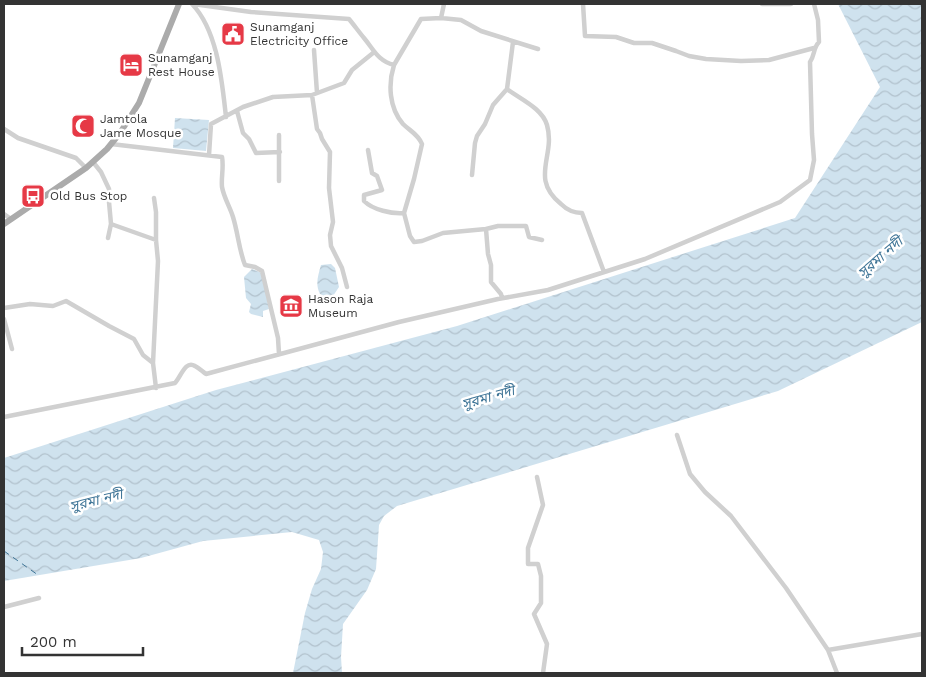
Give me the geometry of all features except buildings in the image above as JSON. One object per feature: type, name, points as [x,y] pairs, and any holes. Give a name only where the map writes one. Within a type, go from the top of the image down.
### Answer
[{"type":"main road","points":[[4,224],[86,168],[120,133],[139,103],[179,4]]},
{"type":"street","points":[[192,4],[251,12],[349,19],[374,53],[379,58],[394,65]]},
{"type":"street","points":[[192,4],[202,18],[218,59],[226,117]]},
{"type":"street","points":[[441,18],[444,4]]},
{"type":"street","points":[[583,4],[585,36],[616,37],[634,43],[652,43],[689,56],[706,59],[750,61],[769,60],[814,48],[820,42],[814,4]]},
{"type":"street","points":[[762,4],[792,4]]},
{"type":"street","points":[[538,50],[481,31],[461,20],[441,18],[420,20],[394,65],[390,96],[396,114],[404,125],[416,134],[422,144],[404,213],[410,236],[414,242],[443,233],[498,226],[526,226],[529,236],[542,240]]},
{"type":"street","points":[[472,175],[477,136],[485,124],[493,105],[507,90],[513,42]]},
{"type":"street","points":[[4,417],[175,383],[190,364],[206,374],[399,322],[502,298],[548,290],[645,259],[780,202],[810,180],[814,160],[810,62],[813,58],[814,48]]},
{"type":"street","points":[[314,50],[314,94],[317,129],[330,152],[329,188],[333,222],[330,236],[331,246],[342,268],[347,287]]},
{"type":"street","points":[[209,155],[211,124],[237,111],[273,97],[314,94],[344,83],[352,70],[374,53]]},
{"type":"street","points":[[507,90],[533,107],[547,124],[548,140],[545,185],[567,209],[582,213],[604,272]]},
{"type":"street","points":[[237,111],[243,133],[249,139],[256,153],[280,152]]},
{"type":"street","points":[[4,129],[18,138],[76,158],[86,168]]},
{"type":"street","points":[[279,135],[279,181]]},
{"type":"street","points":[[111,144],[222,157],[224,166],[222,188],[236,228],[240,243],[240,253],[246,265],[262,271],[278,338],[279,354]]},
{"type":"street","points":[[368,150],[372,173],[376,176],[382,190],[364,195],[364,201],[370,207],[395,214],[404,213]]},
{"type":"street","points":[[93,162],[101,172],[109,189],[111,224],[108,238]]},
{"type":"street","points":[[154,198],[158,261],[153,363],[156,388]]},
{"type":"street","points":[[4,214],[11,218]]},
{"type":"street","points":[[111,224],[156,240]]},
{"type":"street","points":[[486,229],[491,265],[491,282],[502,298]]},
{"type":"street","points":[[4,308],[30,304],[53,306],[66,300],[134,339],[143,355],[153,363]]},
{"type":"street","points":[[4,319],[12,349]]},
{"type":"street","points":[[677,435],[690,474],[705,492],[731,516],[786,588],[828,650],[837,673]]},
{"type":"street","points":[[537,477],[542,505],[528,548],[528,564],[538,564],[540,576],[541,602],[534,614],[547,644],[543,673]]},
{"type":"street","points":[[4,607],[39,598]]},
{"type":"street","points":[[828,650],[922,634]]},
{"type":"water","name":"সুরমা নদী","points":[[838,4],[922,4],[922,322],[778,391],[397,506],[384,516],[379,525],[376,569],[367,590],[343,624],[342,673],[293,673],[305,613],[312,589],[321,569],[323,552],[319,540],[292,532],[203,541],[141,558],[4,581],[4,458],[216,390],[457,326],[795,218],[880,87]]},
{"type":"water","points":[[175,118],[209,120],[206,151],[173,148]]},
{"type":"water","points":[[331,264],[335,268],[339,287],[333,296],[325,297],[318,290],[318,276],[321,265]]},
{"type":"water","points":[[252,269],[262,273],[269,309],[263,311],[263,317],[249,312],[251,304],[246,298],[244,277]]},
{"type":"ferry route","points":[[4,551],[38,575]]},
{"type":"place","name":"Sunamganj Electricity Office","points":[[233,34]]},
{"type":"place","name":"Sunamganj Rest House","points":[[131,65]]},
{"type":"place","name":"Jamtola Jame Mosque","points":[[83,126]]},
{"type":"place","name":"Old Bus Stop","points":[[33,196]]},
{"type":"place","name":"Hason Raja Museum","points":[[291,306]]}]
